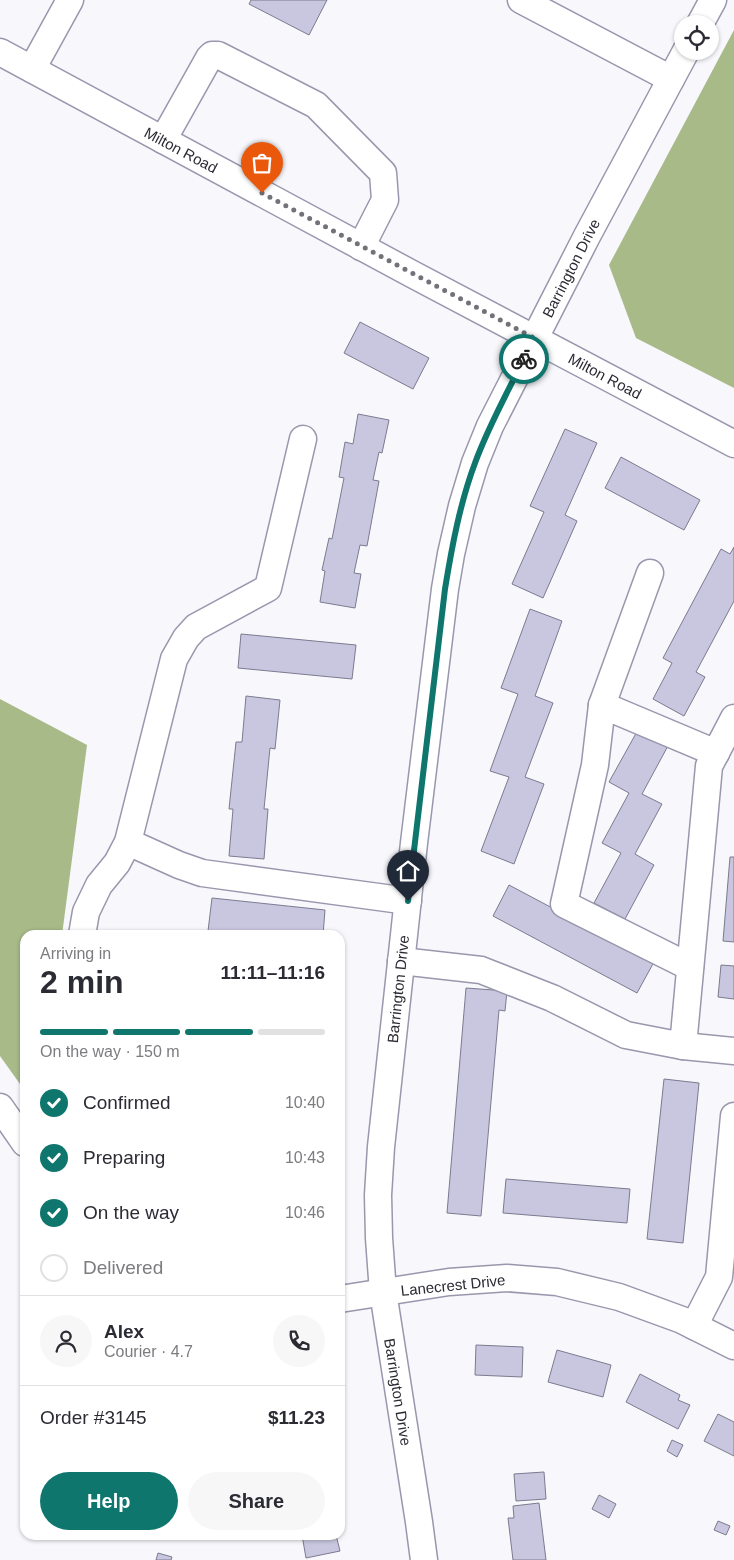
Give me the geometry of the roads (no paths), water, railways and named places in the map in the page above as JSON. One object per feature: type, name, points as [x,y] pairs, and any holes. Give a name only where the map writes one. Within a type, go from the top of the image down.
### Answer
[{"type":"street","points":[[32,69],[70,0]]},
{"type":"street","points":[[520,0],[671,79]]},
{"type":"street","points":[[705,15],[713,0]]},
{"type":"street","name":"Milton Road","points":[[0,52],[361,247],[734,444]]},
{"type":"street","points":[[163,140],[212,55],[218,54],[316,105],[384,173],[385,200],[361,247]]},
{"type":"street","name":"Barrington Drive","points":[[424,1560],[383,1292],[378,1195],[381,1147],[401,960],[444,598],[452,546],[475,463],[490,426],[534,338],[681,60]]},
{"type":"street","points":[[83,930],[86,912],[99,886],[117,863],[128,842],[174,659],[186,638],[196,627],[268,588],[302,439]]},
{"type":"street","points":[[650,573],[602,706],[595,765],[564,904],[690,967]]},
{"type":"street","points":[[602,706],[716,753]]},
{"type":"street","points":[[682,1046],[709,766],[734,718]]},
{"type":"street","points":[[128,842],[179,866],[202,873],[408,901]]},
{"type":"street","points":[[401,960],[481,970],[552,998],[626,1035],[682,1046],[734,1051]]},
{"type":"street","points":[[0,1107],[20,1135]]},
{"type":"street","points":[[694,1326],[719,1277],[734,1116]]},
{"type":"street","name":"Lanecrest Drive","points":[[345,1298],[449,1282],[508,1278],[557,1282],[619,1297],[682,1320],[734,1346]]}]
